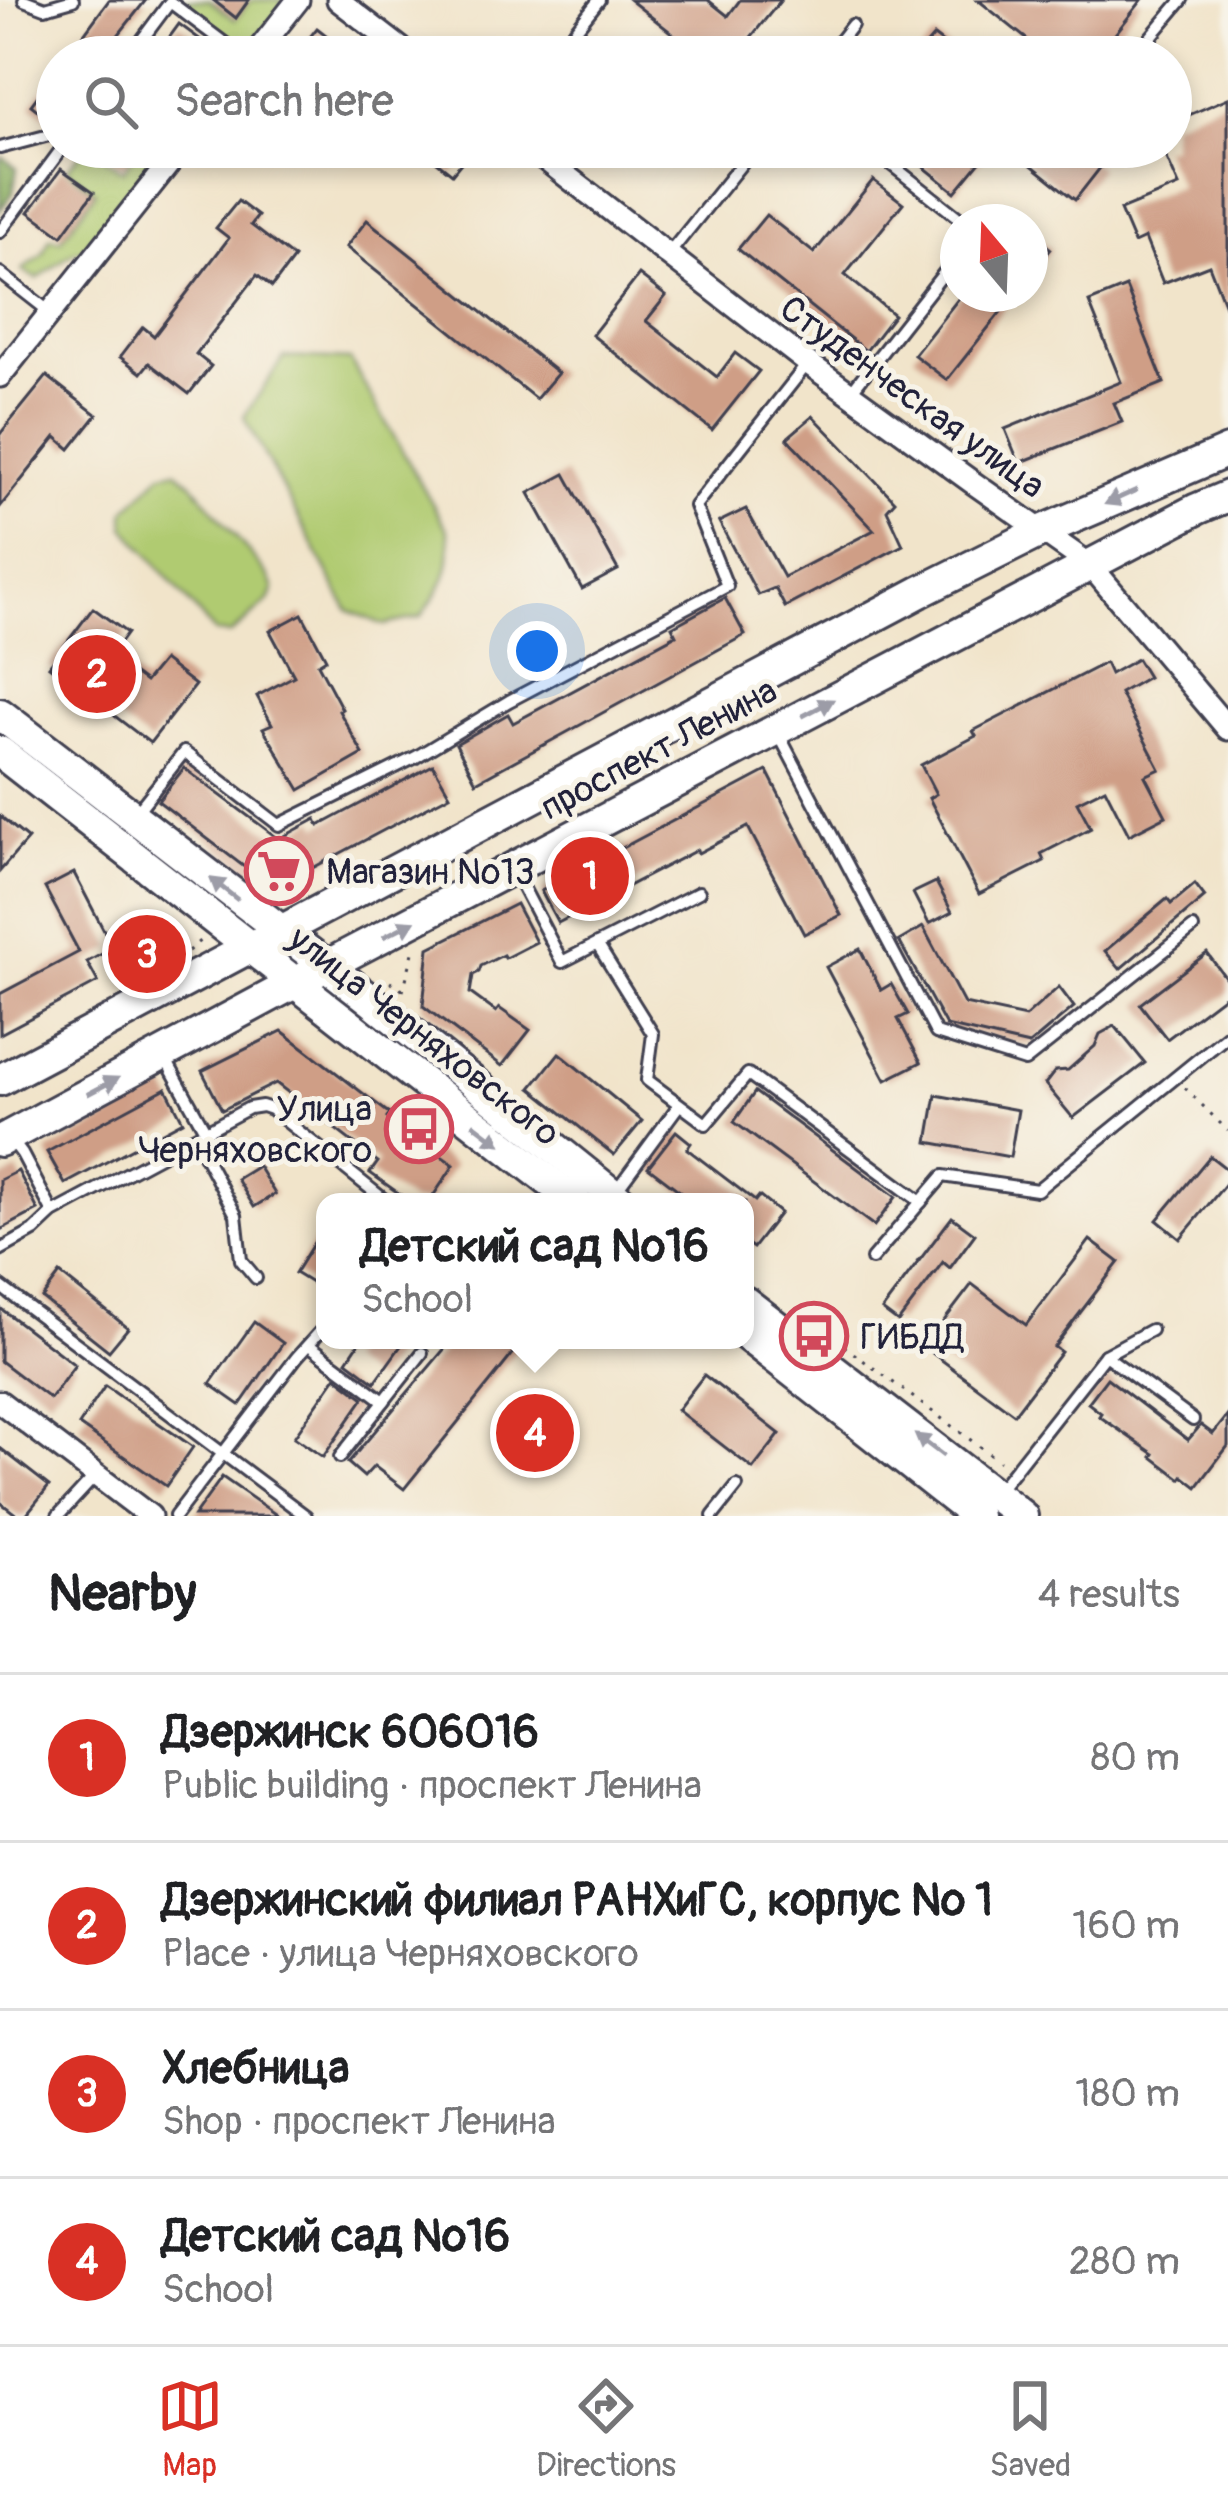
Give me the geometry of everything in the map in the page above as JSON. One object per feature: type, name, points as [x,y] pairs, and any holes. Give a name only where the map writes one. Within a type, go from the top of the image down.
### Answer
[{"type":"main road","name":"проспект Ленина","points":[[0,1080],[920,592],[1042,531],[1228,451]]},
{"type":"main road","name":"проспект Ленина","points":[[4,1139],[1228,496]]},
{"type":"main road","points":[[0,714],[123,829],[327,966],[611,1193]]},
{"type":"main road","name":"улица Черняховского","points":[[0,752],[123,829],[250,948],[564,1193]]},
{"type":"main road","points":[[754,1310],[986,1505]]},
{"type":"main road","points":[[754,1340],[986,1505],[1022,1516]]},
{"type":"street","points":[[270,36],[298,0]]},
{"type":"street","points":[[338,0],[385,36]]},
{"type":"street","points":[[0,376],[165,168]]},
{"type":"street","name":"Студенческая улица","points":[[556,168],[808,363],[1090,565],[1228,729]]},
{"type":"street","points":[[0,1402],[150,1516]]},
{"type":"lane","points":[[24,0],[45,8],[73,0]]},
{"type":"lane","points":[[571,36],[599,0]]},
{"type":"lane","points":[[1151,36],[1182,0]]},
{"type":"lane","points":[[145,36],[171,1],[216,36]]},
{"type":"lane","points":[[843,36],[852,25]]},
{"type":"lane","points":[[0,148],[36,139]]},
{"type":"lane","points":[[0,232],[47,168]]},
{"type":"lane","points":[[668,255],[737,168]]},
{"type":"lane","points":[[895,168],[941,204]]},
{"type":"lane","points":[[0,273],[50,313]]},
{"type":"lane","points":[[850,393],[940,278]]},
{"type":"lane","points":[[123,829],[184,752],[279,825],[416,758],[509,701],[727,586],[695,506],[808,363]]},
{"type":"lane","points":[[777,730],[936,1033],[1025,1061],[1193,928]]},
{"type":"lane","points":[[514,869],[562,962],[699,892]]},
{"type":"lane","points":[[597,944],[653,1034],[647,1080],[706,1124],[748,1074],[921,1202]]},
{"type":"lane","points":[[872,1259],[943,1176],[1037,1190],[1228,1036]]},
{"type":"lane","points":[[163,1054],[236,1215],[241,1260],[256,1278]]},
{"type":"lane","points":[[620,1193],[679,1105]]},
{"type":"lane","points":[[0,1250],[53,1214],[249,1108],[262,1106],[376,1193]]},
{"type":"lane","points":[[4,1139],[22,1154],[53,1214]]},
{"type":"lane","points":[[0,1286],[306,1516]]},
{"type":"lane","points":[[986,1505],[1105,1354],[1151,1330]]},
{"type":"lane","points":[[175,1516],[316,1337]]},
{"type":"lane","points":[[309,1345],[384,1401]]},
{"type":"lane","points":[[340,1457],[422,1353]]},
{"type":"lane","points":[[1105,1354],[1193,1420]]},
{"type":"lane","points":[[58,1516],[96,1475]]},
{"type":"lane","points":[[713,1516],[737,1486]]},
{"type":"path","points":[[1175,1078],[1228,1131]]},
{"type":"green space","points":[[179,0],[209,0],[235,20],[251,0],[283,0],[260,36],[225,36]]},
{"type":"green space","points":[[3,157],[17,168],[13,193],[0,210],[0,161]]},
{"type":"green space","points":[[154,168],[93,249],[74,252],[37,279],[22,270],[42,255],[50,238],[61,240],[96,192],[67,169]]},
{"type":"green space","points":[[284,357],[350,360],[448,531],[445,577],[421,617],[384,625],[348,610],[244,417]]},
{"type":"green space","points":[[176,470],[191,482],[274,588],[269,601],[231,634],[215,633],[125,527],[125,511],[162,473]]},
{"type":"building","points":[[109,0],[146,0],[118,36],[82,36]]},
{"type":"building","points":[[213,0],[249,0],[236,18]]},
{"type":"building","points":[[630,0],[708,0],[728,16],[740,0],[781,0],[752,36],[675,36]]},
{"type":"building","points":[[978,0],[1142,0],[1114,36],[1023,36]]},
{"type":"building","points":[[179,24],[195,36],[170,36]]},
{"type":"building","points":[[1228,98],[1228,311],[1209,265],[1163,283],[1145,238],[1134,243],[1120,210],[1179,186],[1171,168],[1192,168],[1192,114]]},
{"type":"building","points":[[925,168],[975,168],[955,192]]},
{"type":"building","points":[[1035,168],[1100,168],[1075,200]]},
{"type":"building","points":[[61,169],[94,192],[62,236],[29,212]]},
{"type":"building","points":[[873,180],[903,203],[845,275],[894,315],[866,351],[738,249],[766,215],[814,253]]},
{"type":"building","points":[[238,201],[258,216],[251,225],[294,258],[272,287],[257,275],[196,354],[211,366],[189,394],[149,363],[141,373],[120,357],[143,327],[154,336],[229,238],[216,228]]},
{"type":"building","points":[[367,220],[558,373],[536,399],[346,247]]},
{"type":"building","points":[[639,275],[666,296],[646,321],[717,377],[735,353],[759,371],[712,430],[592,335]]},
{"type":"building","points":[[1126,287],[1164,383],[1114,403],[1122,422],[1019,463],[1005,429],[1121,382],[1089,302]]},
{"type":"building","points":[[948,312],[1001,312],[947,380],[914,355]]},
{"type":"building","points":[[47,376],[97,415],[70,449],[56,437],[0,507],[0,434]]},
{"type":"building","points":[[813,416],[895,501],[887,510],[903,545],[785,607],[775,588],[758,595],[719,522],[746,509],[784,577],[874,530],[787,438]]},
{"type":"building","points":[[565,474],[618,570],[582,589],[529,493]]},
{"type":"building","points":[[725,598],[745,635],[476,782],[456,744],[508,714],[513,723],[676,635],[672,627]]},
{"type":"building","points":[[93,608],[127,633],[110,656],[145,682],[163,660],[195,685],[150,743],[49,666]]},
{"type":"building","points":[[302,614],[326,659],[318,664],[363,754],[300,790],[263,728],[272,724],[257,696],[294,676],[270,631]]},
{"type":"building","points":[[1137,659],[1148,677],[1120,693],[1160,769],[1145,776],[1166,816],[1129,835],[1105,788],[1077,802],[1091,828],[1041,854],[1044,861],[979,894],[929,798],[936,794],[921,765],[976,736],[973,731],[1105,663],[1110,674]]},
{"type":"building","points":[[433,765],[450,795],[273,889],[158,801],[184,768],[279,839],[316,819],[319,826]]},
{"type":"building","points":[[767,771],[841,915],[804,934],[748,827],[558,923],[541,891]]},
{"type":"building","points":[[0,816],[28,839],[0,871]]},
{"type":"building","points":[[74,873],[113,948],[87,962],[98,982],[0,1034],[0,994],[79,952],[45,888]]},
{"type":"building","points":[[936,882],[952,912],[929,924],[913,893]]},
{"type":"building","points":[[1195,884],[1205,897],[1120,969],[1105,951],[1167,899],[1171,904]]},
{"type":"building","points":[[516,904],[536,942],[481,966],[473,975],[470,993],[530,1030],[502,1066],[423,1006],[429,948]]},
{"type":"building","points":[[151,925],[165,952],[131,969],[117,942]]},
{"type":"building","points":[[923,927],[964,1004],[1025,1017],[1059,987],[1074,1007],[1029,1045],[946,1026],[899,941]]},
{"type":"building","points":[[860,949],[881,990],[891,984],[908,1014],[898,1019],[921,1062],[886,1080],[826,967]]},
{"type":"building","points":[[1207,953],[1228,981],[1228,993],[1167,1039],[1140,1004]]},
{"type":"building","points":[[1115,1026],[1145,1063],[1073,1118],[1045,1084],[1055,1071],[1068,1070],[1095,1046],[1100,1034]]},
{"type":"building","points":[[282,1031],[390,1114],[387,1118],[454,1165],[435,1193],[398,1193],[370,1173],[378,1162],[276,1083],[222,1110],[202,1071]]},
{"type":"building","points":[[559,1053],[642,1121],[614,1155],[531,1088]]},
{"type":"building","points":[[166,1088],[183,1121],[65,1184],[47,1152]]},
{"type":"building","points":[[755,1092],[896,1197],[874,1226],[734,1122]]},
{"type":"building","points":[[936,1095],[1018,1110],[1010,1157],[928,1142]]},
{"type":"building","points":[[676,1131],[691,1143],[687,1149],[745,1193],[682,1193],[648,1167]]},
{"type":"building","points":[[1210,1156],[1228,1170],[1228,1181],[1180,1239],[1157,1220]]},
{"type":"building","points":[[258,1166],[275,1194],[254,1207],[237,1179]]},
{"type":"building","points":[[18,1171],[38,1210],[0,1230],[0,1180]]},
{"type":"building","points":[[759,1196],[780,1213],[754,1247],[754,1200]]},
{"type":"building","points":[[952,1217],[975,1234],[950,1268],[943,1262],[898,1322],[882,1310]]},
{"type":"building","points":[[316,1239],[316,1286],[295,1273]]},
{"type":"building","points":[[1090,1240],[1119,1262],[1054,1347],[1061,1352],[1014,1414],[924,1347],[972,1284],[1026,1325]]},
{"type":"building","points":[[60,1274],[128,1328],[109,1351],[42,1298]]},
{"type":"building","points":[[0,1308],[75,1365],[50,1399],[0,1361]]},
{"type":"building","points":[[254,1322],[283,1343],[240,1405],[210,1384]]},
{"type":"building","points":[[355,1349],[399,1349],[375,1382],[347,1361]]},
{"type":"building","points":[[444,1349],[517,1349],[404,1489],[374,1466],[364,1477],[348,1463]]},
{"type":"building","points":[[704,1375],[780,1434],[753,1469],[677,1410]]},
{"type":"building","points":[[336,1377],[364,1398],[323,1457],[294,1437]]},
{"type":"building","points":[[1107,1378],[1188,1440],[1201,1425],[1213,1434],[1228,1415],[1228,1446],[1197,1487],[1152,1457],[1088,1403]]},
{"type":"building","points":[[105,1386],[193,1447],[166,1486],[79,1425]]},
{"type":"building","points":[[0,1448],[49,1486],[25,1516],[0,1502]]},
{"type":"building","points":[[222,1477],[278,1516],[194,1516]]},
{"type":"place","name":"Дзержинский филиал РАНХиГС, корпус № 1","points":[[97,674]]},
{"type":"place","name":"Магазин №13","points":[[279,871]]},
{"type":"place","name":"Дзержинск 606016","points":[[590,876]]},
{"type":"place","name":"Хлебница","points":[[147,954]]},
{"type":"place","name":"Улица Черняховского","points":[[419,1129]]},
{"type":"place","name":"ГИБДД","points":[[814,1336]]},
{"type":"place","name":"Детский сад №16","points":[[535,1433]]}]
